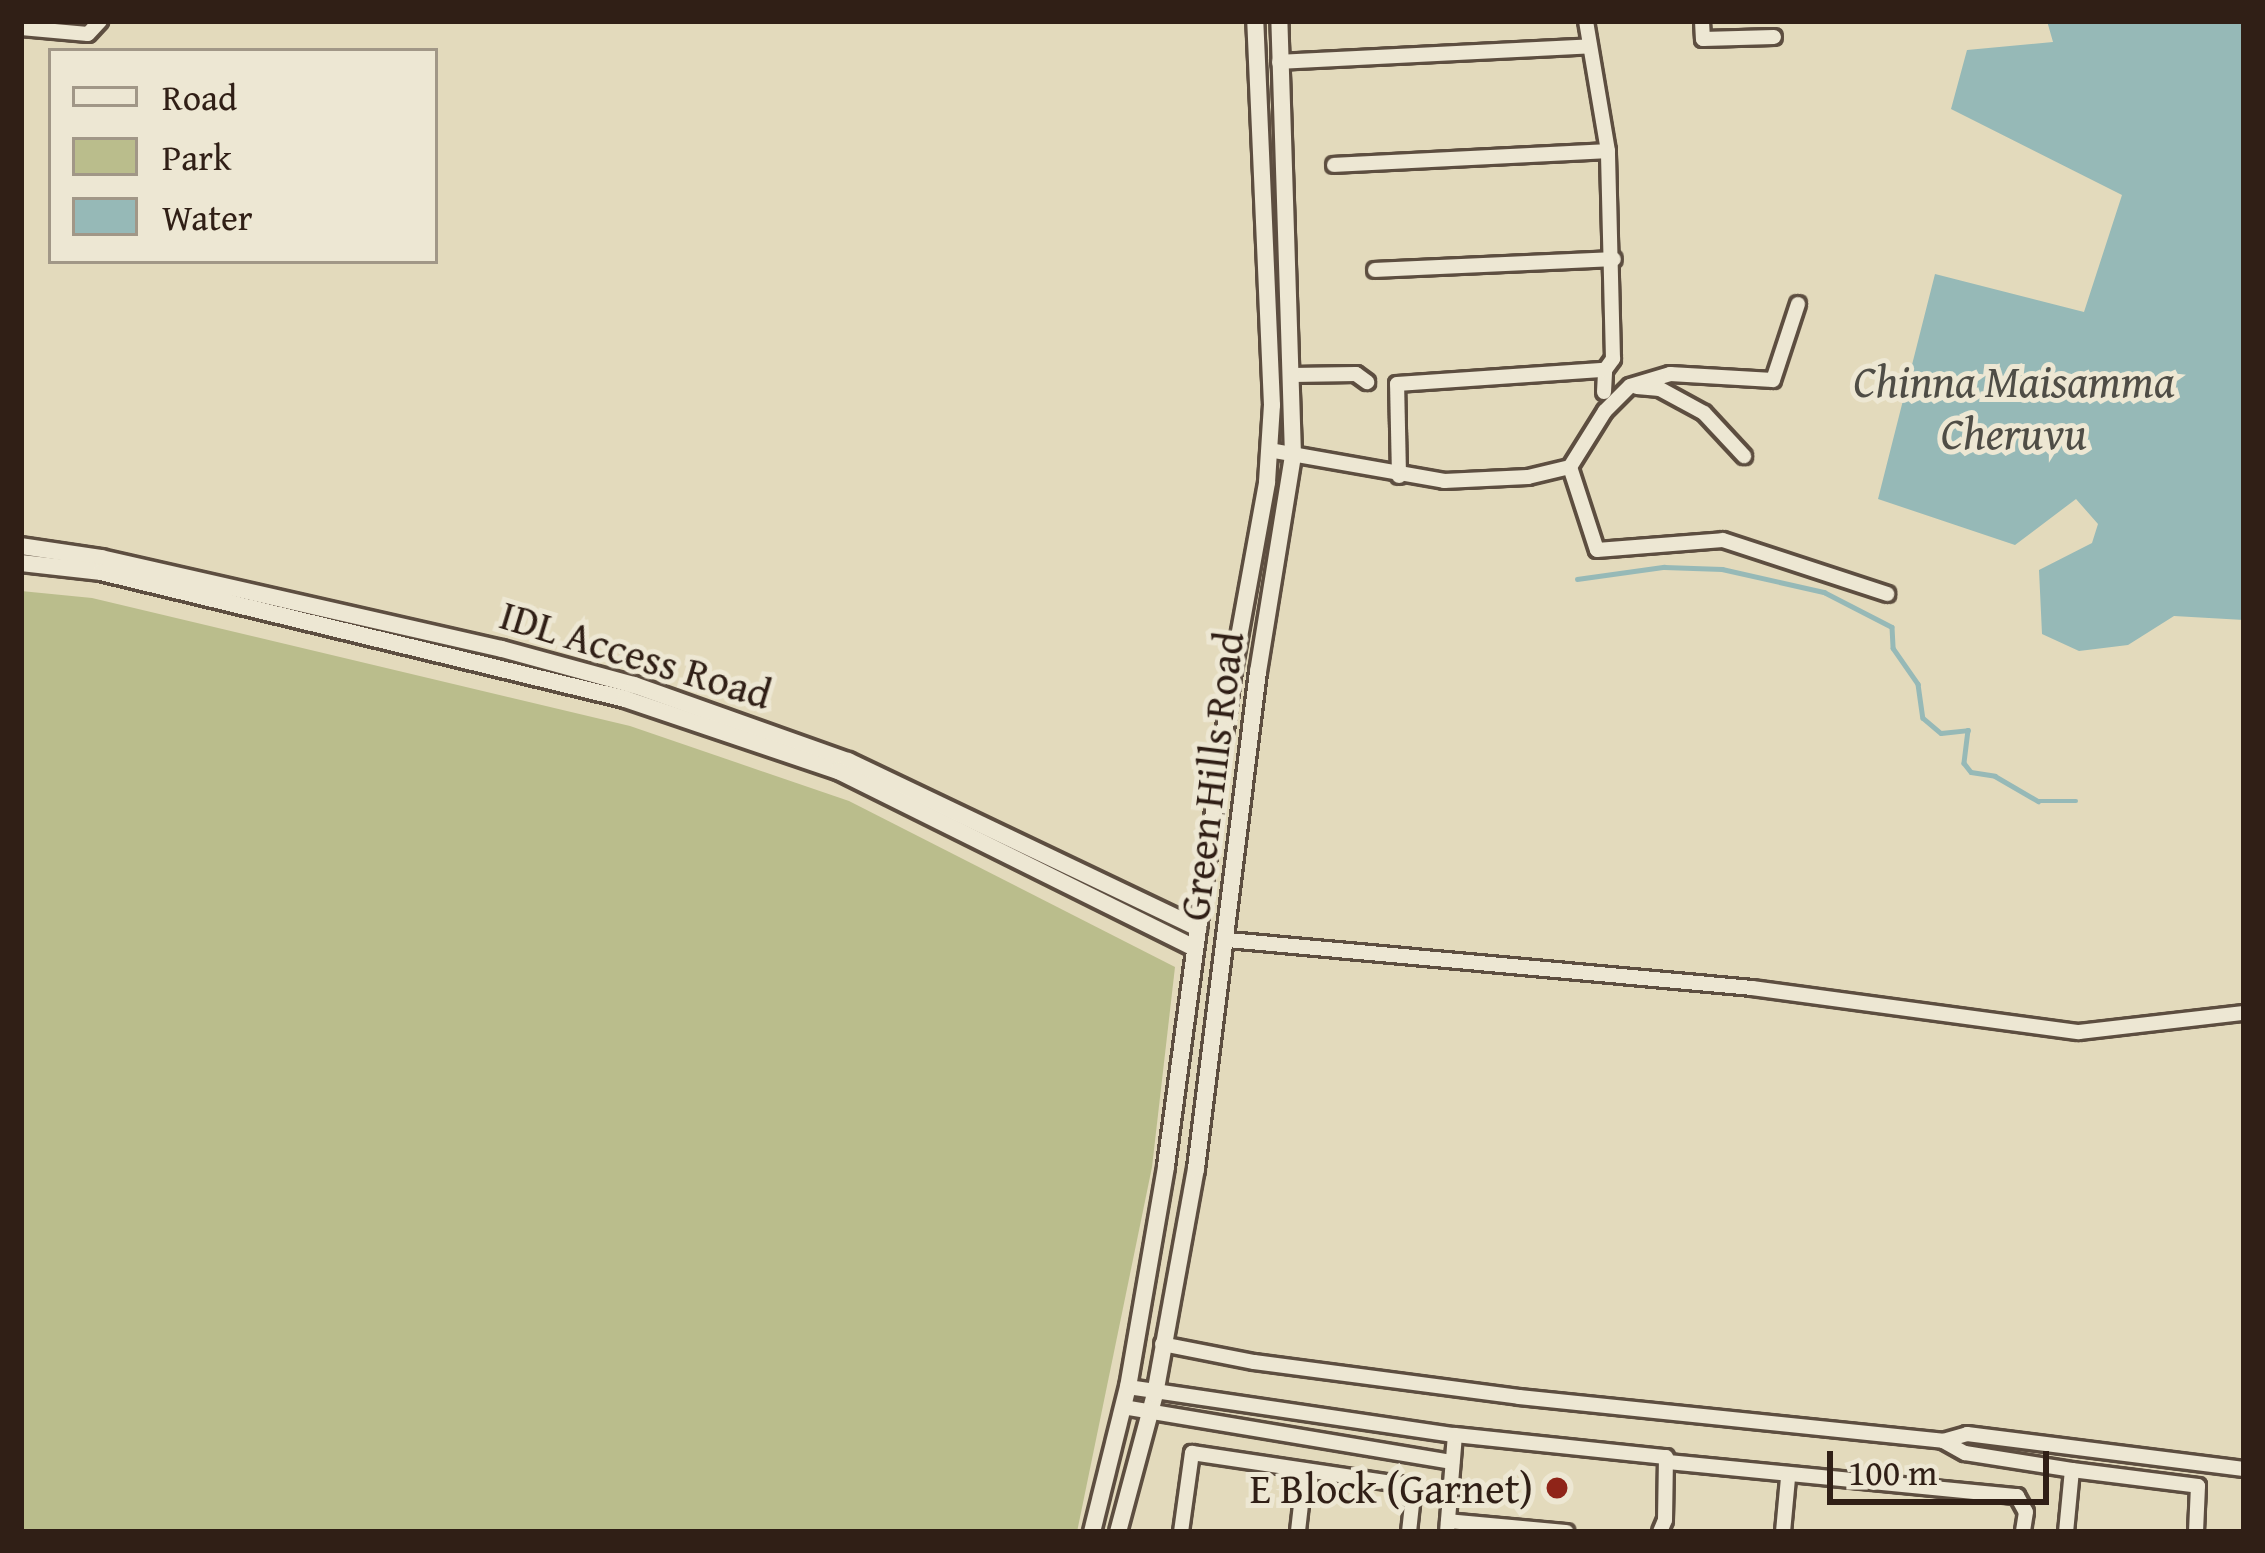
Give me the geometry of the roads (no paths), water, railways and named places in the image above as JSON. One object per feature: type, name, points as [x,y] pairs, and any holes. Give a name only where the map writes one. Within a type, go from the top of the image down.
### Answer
[{"type":"street","points":[[21,28],[88,34],[100,21]]},
{"type":"street","name":"Green Hills Road","points":[[1092,1532],[1128,1387],[1270,450],[1255,21]]},
{"type":"street","name":"Green Hills Road","points":[[1118,1532],[1155,1394],[1196,1169],[1258,672],[1293,454],[1279,21]]},
{"type":"street","points":[[1586,21],[1609,151],[1612,359],[1605,370],[1604,392]]},
{"type":"street","points":[[1702,21],[1703,39],[1774,38]]},
{"type":"street","points":[[1279,62],[1590,46]]},
{"type":"street","points":[[1334,165],[1609,151]]},
{"type":"street","points":[[1375,270],[1614,259]]},
{"type":"street","points":[[1270,450],[1444,482],[1528,477],[1570,467],[1605,411],[1630,386],[1670,374],[1773,380],[1798,304]]},
{"type":"street","points":[[1399,476],[1396,384],[1605,370]]},
{"type":"street","points":[[1292,375],[1356,374],[1366,382]]},
{"type":"street","points":[[1630,386],[1660,389],[1704,413],[1744,457]]},
{"type":"street","points":[[1570,467],[1598,550],[1723,540],[1887,594]]},
{"type":"street","name":"IDL Access Road","points":[[21,546],[101,558],[558,664],[786,736],[1198,928]]},
{"type":"street","points":[[21,563],[101,572],[558,680],[838,771],[928,804],[1196,948]]},
{"type":"street","points":[[1228,940],[1752,988],[2079,1032],[2244,1013]]},
{"type":"street","points":[[1162,1344],[1497,1394],[1943,1441],[1967,1434],[2244,1469]]},
{"type":"street","points":[[1128,1387],[1455,1435],[1659,1455],[1668,1462],[1788,1478],[2017,1496],[2026,1512],[2023,1532]]},
{"type":"street","points":[[1123,1407],[1452,1462]]},
{"type":"street","points":[[1313,1439],[1316,1415]]},
{"type":"street","points":[[1455,1435],[1447,1527],[1566,1532]]},
{"type":"street","points":[[1943,1441],[1965,1453],[2198,1486],[2196,1532]]},
{"type":"street","points":[[1181,1532],[1192,1453],[1414,1486],[1409,1532]]},
{"type":"street","points":[[1660,1532],[1668,1462]]},
{"type":"street","points":[[1298,1532],[1305,1470]]},
{"type":"street","points":[[2066,1532],[2072,1470]]},
{"type":"street","points":[[1783,1532],[1788,1478]]},
{"type":"water","name":"Chinna Maisamma Cheruvu","points":[[2047,21],[2244,21],[2244,620],[2174,616],[2128,645],[2079,651],[2042,634],[2039,570],[2092,543],[2098,524],[2076,499],[2015,545],[1878,499],[1935,274],[2084,312],[2122,195],[1951,109],[1967,50],[2053,42]]},
{"type":"waterway","points":[[1577,579],[1664,567],[1722,569],[1824,592],[1892,627],[1893,648],[1918,684],[1923,718],[1941,733],[1968,730],[1964,763],[1971,772],[1995,776],[2038,801],[2076,801]]},
{"type":"place","name":"E Block (Garnet)","points":[[1557,1488]]}]
